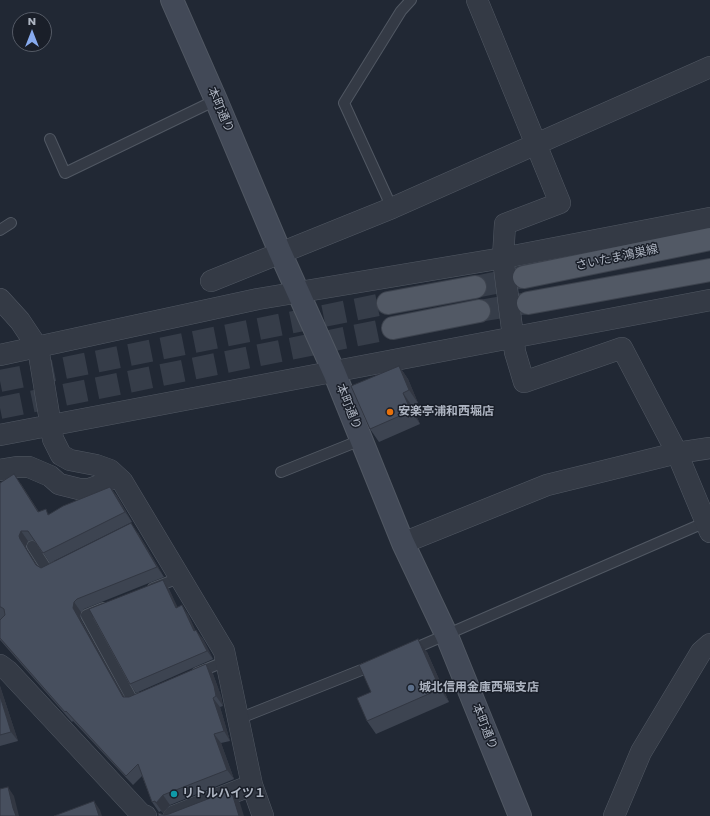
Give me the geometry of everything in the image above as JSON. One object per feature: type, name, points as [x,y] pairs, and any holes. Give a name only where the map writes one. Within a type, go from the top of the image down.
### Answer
[{"type":"main road","name":"本町通り","points":[[172,0],[280,252],[334,372],[403,543],[447,636],[520,816]]},
{"type":"main road","name":"さいたま鴻巣線","points":[[524,278],[710,239]]},
{"type":"main road","points":[[528,303],[710,270]]},
{"type":"main road","points":[[388,303],[475,287]]},
{"type":"main road","points":[[393,328],[479,311]]},
{"type":"street","points":[[477,0],[537,143],[560,203],[504,224],[503,258],[513,339],[524,382],[622,348],[677,453],[708,527]]},
{"type":"street","points":[[210,281],[392,208],[710,67]]},
{"type":"street","points":[[0,355],[38,348],[258,299],[503,258],[710,218]]},
{"type":"street","points":[[0,299],[20,321],[38,348],[52,424],[53,439],[61,455],[70,460],[96,465],[110,470],[122,481],[143,524],[179,578],[224,651],[252,785],[263,816]]},
{"type":"street","points":[[0,435],[52,424],[513,339],[710,300]]},
{"type":"street","points":[[403,543],[547,485],[677,453],[710,448]]},
{"type":"street","points":[[0,470],[17,467],[29,467],[50,476],[59,484],[79,489],[89,489],[116,476]]},
{"type":"street","points":[[614,816],[641,752],[701,652],[710,644]]},
{"type":"street","points":[[0,665],[8,671],[141,814],[146,816]]},
{"type":"street","points":[[174,816],[252,785]]},
{"type":"lane","points":[[392,208],[344,103],[400,11],[411,0]]},
{"type":"lane","points":[[50,139],[66,173],[216,100]]},
{"type":"lane","points":[[0,230],[11,223]]},
{"type":"lane","points":[[281,472],[361,440]]},
{"type":"lane","points":[[404,653],[708,527]]},
{"type":"lane","points":[[32,546],[48,571],[62,564]]},
{"type":"lane","points":[[143,592],[179,578]]},
{"type":"lane","points":[[115,603],[86,615],[133,701],[148,695]]},
{"type":"lane","points":[[190,676],[226,661]]},
{"type":"lane","points":[[238,719],[382,662]]},
{"type":"building","points":[[399,366],[409,390],[403,393],[411,411],[370,429],[351,386]]},
{"type":"building","points":[[14,474],[38,512],[46,509],[48,515],[63,506],[110,487],[125,512],[43,553],[28,531],[21,531],[19,536],[20,539],[36,565],[41,568],[131,523],[157,567],[77,599],[74,602],[73,608],[123,697],[129,697],[206,664],[214,686],[216,696],[213,698],[224,731],[214,734],[227,770],[163,795],[156,803],[155,801],[152,802],[138,764],[126,776],[66,711],[65,712],[0,638],[0,620],[5,615],[4,609],[0,607],[0,483]]},
{"type":"building","points":[[163,580],[176,608],[182,605],[194,631],[196,630],[207,651],[130,684],[89,609]]},
{"type":"building","points":[[418,639],[440,689],[367,721],[357,698],[371,692],[359,665]]},
{"type":"building","points":[[0,696],[11,732],[0,735]]},
{"type":"building","points":[[8,787],[16,816],[0,816],[0,789]]},
{"type":"building","points":[[231,790],[239,816],[159,816],[158,813],[164,815],[169,814]]},
{"type":"building","points":[[94,801],[99,816],[54,816]]},
{"type":"tunnel","points":[[475,287],[524,277]]},
{"type":"tunnel","points":[[0,381],[388,303]]},
{"type":"tunnel","points":[[479,311],[528,303]]},
{"type":"tunnel","points":[[0,408],[393,328]]},
{"type":"place","name":"安楽亭浦和西堀店","points":[[390,412]]},
{"type":"place","name":"城北信用金庫西堀支店","points":[[411,688]]},
{"type":"place","name":"リトルハイツ１","points":[[174,794]]}]
